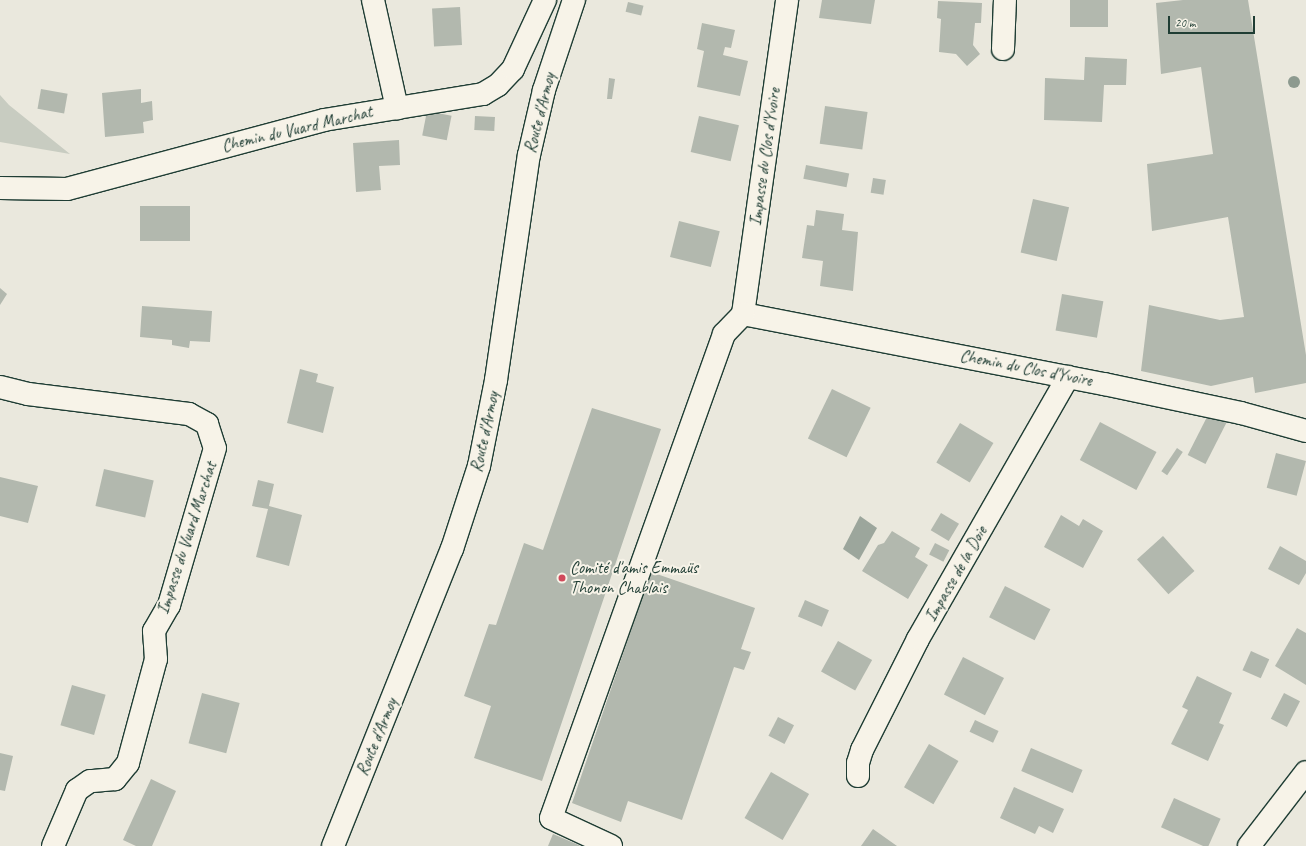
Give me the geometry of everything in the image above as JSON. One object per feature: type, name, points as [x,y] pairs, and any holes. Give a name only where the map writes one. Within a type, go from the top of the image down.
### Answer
[{"type":"street","points":[[373,0],[397,108]]},
{"type":"street","name":"Chemin du Vuard Marchat","points":[[0,188],[67,189],[196,152],[348,115],[471,98],[498,85],[516,64],[545,0]]},
{"type":"street","name":"Route d'Armoy","points":[[333,846],[452,549],[479,466],[496,380],[530,155],[544,90],[574,0]]},
{"type":"street","name":"Impasse du Clos d'Yvoire","points":[[743,314],[787,0]]},
{"type":"street","points":[[1003,49],[1005,0]]},
{"type":"street","points":[[612,846],[552,818],[724,334],[743,314]]},
{"type":"street","name":"Chemin du Clos d'Yvoire","points":[[743,314],[1068,377],[1241,413],[1306,431]]},
{"type":"street","name":"Impasse de la Doie","points":[[858,776],[858,763],[862,750],[918,639],[1068,377]]},
{"type":"street","name":"Impasse du Vuard Marchat","points":[[0,387],[28,394],[189,414],[207,424],[216,448],[169,605],[154,631],[156,659],[128,763],[115,779],[90,781],[77,790],[53,846]]},
{"type":"street","points":[[1249,846],[1306,772]]},
{"type":"shaded area","points":[[0,95],[9,105],[70,154],[0,142]]},
{"type":"shaded area","points":[[860,516],[877,528],[859,560],[843,549]]},
{"type":"building","points":[[822,0],[875,0],[871,24],[819,18]]},
{"type":"building","points":[[1070,0],[1108,0],[1108,27],[1070,27]]},
{"type":"building","points":[[1183,0],[1248,0],[1306,355],[1306,383],[1255,393],[1253,377],[1211,386],[1141,371],[1149,305],[1220,320],[1244,317],[1228,217],[1152,231],[1147,164],[1213,154],[1201,67],[1161,74],[1156,3]]},
{"type":"building","points":[[938,1],[982,3],[981,23],[975,23],[973,45],[980,54],[967,66],[956,54],[939,52],[941,19],[937,18]]},
{"type":"building","points":[[628,2],[644,6],[641,16],[626,12]]},
{"type":"building","points":[[460,7],[462,45],[434,46],[432,8]]},
{"type":"building","points":[[702,23],[735,30],[731,48],[725,47],[723,55],[748,61],[740,96],[697,87],[704,51],[697,49]]},
{"type":"building","points":[[1085,57],[1127,59],[1126,85],[1104,85],[1102,122],[1044,120],[1045,78],[1084,80]]},
{"type":"building","points":[[609,78],[615,79],[612,99],[607,99]]},
{"type":"building","points":[[41,89],[68,94],[64,113],[38,109]]},
{"type":"building","points":[[141,89],[141,103],[152,101],[153,120],[143,122],[144,133],[105,137],[102,93]]},
{"type":"building","points":[[825,106],[868,112],[862,150],[820,144]]},
{"type":"building","points":[[427,111],[452,116],[447,140],[422,136]]},
{"type":"building","points":[[475,116],[495,117],[494,131],[474,130]]},
{"type":"building","points":[[699,116],[739,125],[731,161],[691,152]]},
{"type":"building","points":[[399,140],[400,165],[379,166],[381,190],[356,192],[353,143]]},
{"type":"building","points":[[806,165],[849,173],[847,187],[803,179]]},
{"type":"building","points":[[873,178],[886,180],[883,195],[871,193]]},
{"type":"building","points":[[1033,199],[1069,207],[1057,261],[1021,253]]},
{"type":"building","points":[[140,206],[190,206],[190,241],[140,241]]},
{"type":"building","points":[[816,210],[844,214],[842,230],[858,232],[853,291],[820,286],[823,261],[802,258],[807,225],[814,226]]},
{"type":"building","points":[[679,221],[720,231],[711,267],[670,257]]},
{"type":"building","points":[[0,288],[7,294],[0,305]]},
{"type":"building","points":[[1062,294],[1103,301],[1097,338],[1056,330]]},
{"type":"building","points":[[142,306],[212,311],[210,342],[190,341],[189,348],[172,345],[172,340],[140,337]]},
{"type":"building","points":[[300,369],[318,374],[316,382],[334,387],[323,433],[287,423]]},
{"type":"building","points":[[832,389],[871,408],[847,457],[808,438]]},
{"type":"building","name":"Comité d'amis Emmaüs Thonon Chablais","points":[[592,408],[661,429],[542,781],[474,758],[491,706],[464,696],[489,624],[496,625],[524,543],[543,550]]},
{"type":"building","points":[[1209,413],[1227,422],[1205,464],[1188,455]]},
{"type":"building","points":[[1100,422],[1157,452],[1136,490],[1080,460]]},
{"type":"building","points":[[960,423],[993,443],[970,483],[936,462]]},
{"type":"building","points":[[1177,448],[1183,452],[1167,475],[1161,471]]},
{"type":"building","points":[[1276,453],[1306,461],[1297,496],[1267,488]]},
{"type":"building","points":[[104,469],[154,480],[145,517],[95,506]]},
{"type":"building","points":[[0,477],[38,486],[28,523],[0,516]]},
{"type":"building","points":[[258,480],[274,484],[269,506],[302,515],[289,566],[256,557],[268,509],[252,506]]},
{"type":"building","points":[[941,513],[959,524],[949,541],[931,530]]},
{"type":"building","points":[[1061,515],[1079,526],[1083,519],[1103,531],[1083,568],[1044,547]]},
{"type":"building","points":[[892,531],[920,548],[915,557],[928,565],[908,599],[862,571],[878,545],[884,543]]},
{"type":"building","points":[[1163,536],[1194,571],[1168,594],[1137,559]]},
{"type":"building","points":[[935,543],[949,550],[943,562],[929,555]]},
{"type":"building","points":[[1280,546],[1306,561],[1306,573],[1299,585],[1268,569]]},
{"type":"building","points":[[651,572],[755,608],[741,649],[751,652],[744,670],[734,667],[682,820],[628,801],[621,822],[572,803]]},
{"type":"building","points":[[1005,586],[1050,609],[1035,640],[989,617]]},
{"type":"building","points":[[805,600],[829,610],[822,627],[798,617]]},
{"type":"building","points":[[1297,628],[1306,633],[1306,685],[1275,666]]},
{"type":"building","points":[[838,641],[872,660],[855,691],[821,672]]},
{"type":"building","points":[[1251,651],[1269,659],[1261,678],[1242,670]]},
{"type":"building","points":[[963,657],[1004,678],[985,715],[944,694]]},
{"type":"building","points":[[1197,676],[1232,693],[1219,723],[1224,725],[1208,761],[1171,744],[1188,710],[1182,707]]},
{"type":"building","points":[[72,685],[106,695],[94,735],[60,725]]},
{"type":"building","points":[[202,693],[240,703],[226,753],[189,743]]},
{"type":"building","points":[[1284,693],[1300,701],[1287,727],[1271,719]]},
{"type":"building","points":[[778,717],[794,725],[785,744],[768,736]]},
{"type":"building","points":[[975,720],[999,731],[993,743],[970,732]]},
{"type":"building","points":[[929,744],[958,761],[933,804],[904,787]]},
{"type":"building","points":[[1031,748],[1083,770],[1073,793],[1021,771]]},
{"type":"building","points":[[0,753],[13,756],[5,791],[0,790]]},
{"type":"building","points":[[771,772],[809,794],[783,840],[744,818]]},
{"type":"building","points":[[151,779],[176,791],[152,846],[136,846],[123,840]]},
{"type":"building","points":[[1014,787],[1064,809],[1053,833],[1039,826],[1035,834],[1000,818]]},
{"type":"building","points":[[1174,798],[1221,819],[1208,846],[1203,846],[1161,827]]},
{"type":"building","points":[[873,829],[897,846],[861,846]]},
{"type":"building","points":[[553,834],[581,846],[548,846]]},
{"type":"place","name":"Comité d'amis Emmaüs Thonon Chablais","points":[[562,578]]}]
